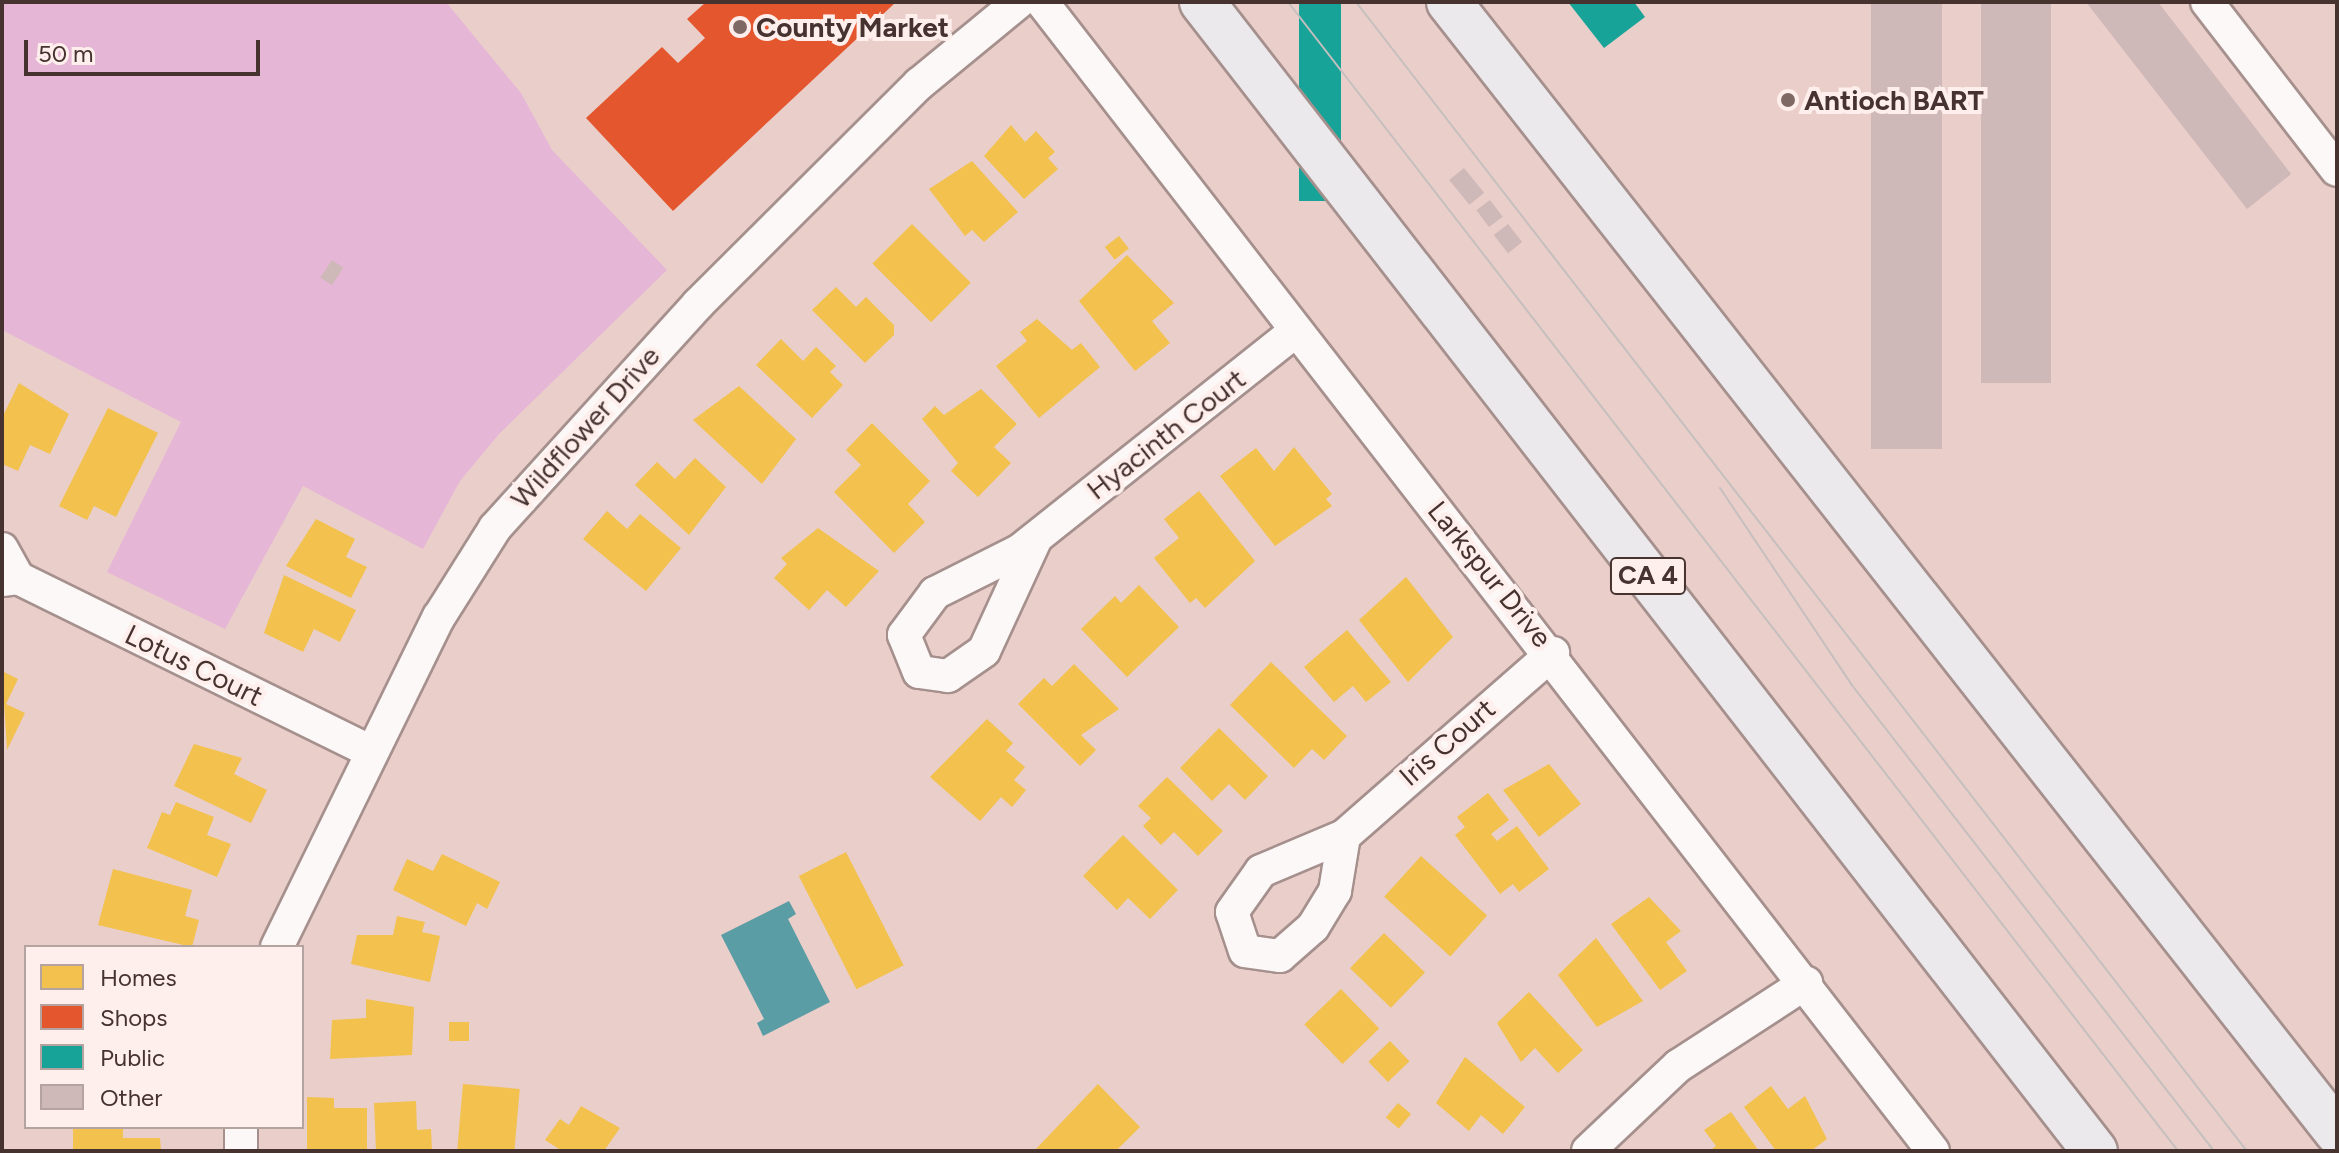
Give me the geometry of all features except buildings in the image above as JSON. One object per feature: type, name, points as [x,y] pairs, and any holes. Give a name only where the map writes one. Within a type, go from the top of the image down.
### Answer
[{"type":"highway","name":"CA 4","points":[[1202,2],[2095,1151]]},
{"type":"highway","points":[[1449,2],[2337,1132]]},
{"type":"street","name":"Wildflower Drive","points":[[278,945],[371,752],[463,575],[533,481],[845,157],[1019,2]]},
{"type":"street","name":"Larkspur Drive","points":[[1042,2],[1296,331],[1553,653],[1933,1151]]},
{"type":"street","points":[[2207,2],[2337,170]]},
{"type":"street","name":"Hyacinth Court","points":[[1036,538],[984,651],[948,676],[919,672],[903,644],[913,615],[935,593],[1036,538],[1296,331]]},
{"type":"street","name":"Lotus Court","points":[[2,549],[10,579],[371,752]]},
{"type":"street","name":"Iris Court","points":[[1344,836],[1553,653]]},
{"type":"street","points":[[1588,1151],[1678,1066],[1806,983]]},
{"type":"street","points":[[241,1129],[241,1151]]},
{"type":"shaded area","points":[[2,2],[446,2],[521,93],[552,150],[667,270],[500,433],[460,481],[423,549],[303,486],[225,629],[107,572],[181,422],[2,330]]},
{"type":"water","points":[[789,901],[796,914],[788,919],[830,1002],[763,1036],[757,1023],[764,1019],[721,935]]},
{"type":"tram line","points":[[1288,2],[2178,1151]]},
{"type":"tram line","points":[[1356,2],[2247,1151]]},
{"type":"tram line","points":[[1720,488],[1851,684],[2214,1151]]},
{"type":"place","name":"County Market","points":[[740,27]]},
{"type":"place","name":"Antioch BART","points":[[1788,100]]}]
